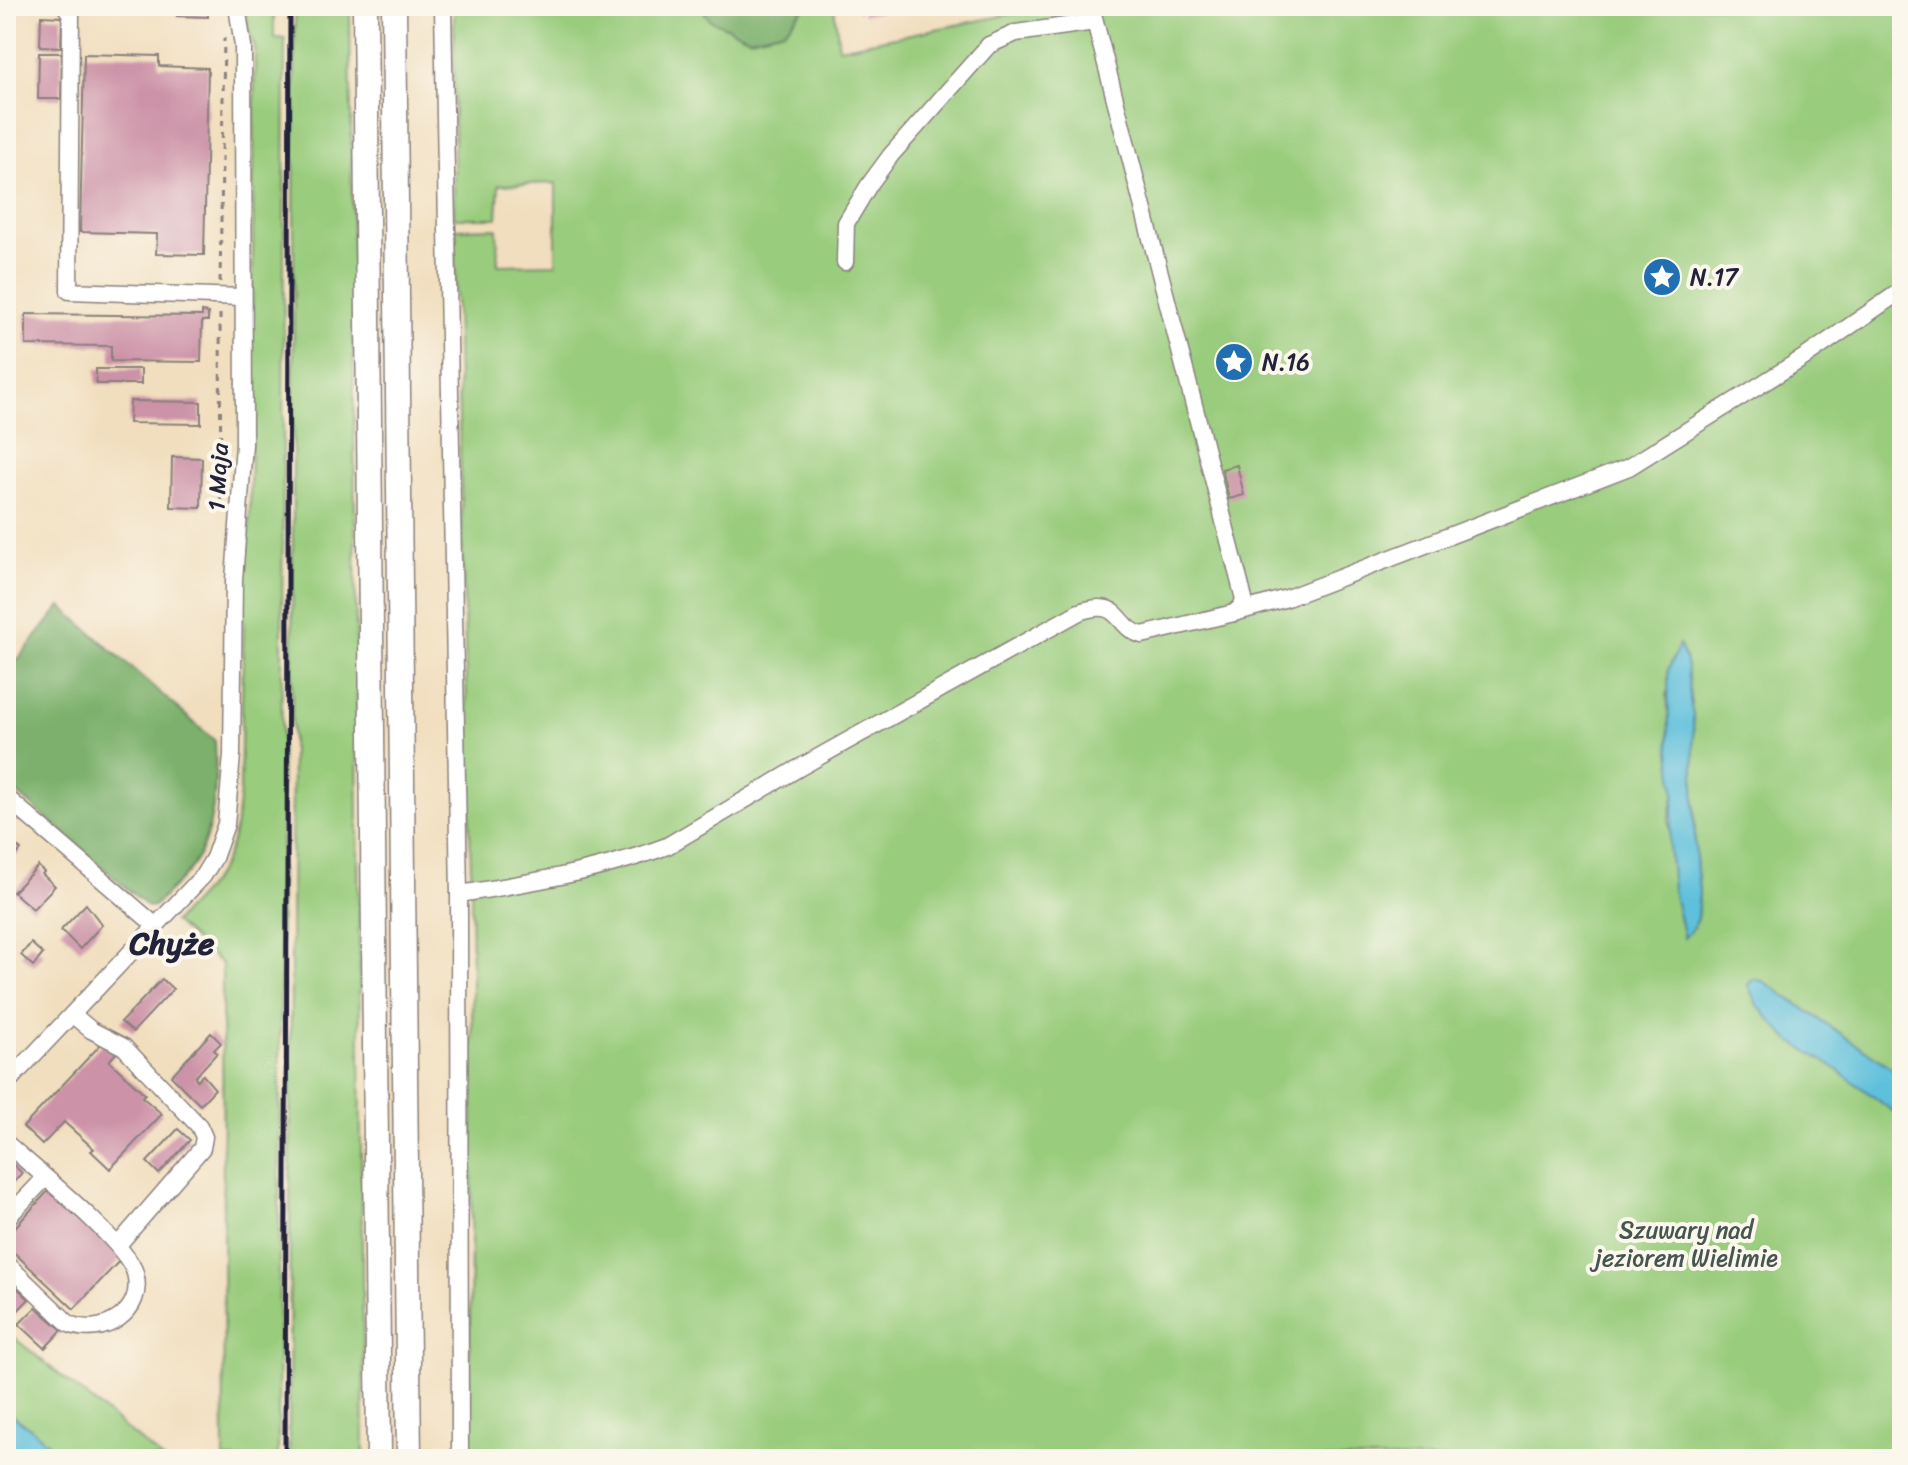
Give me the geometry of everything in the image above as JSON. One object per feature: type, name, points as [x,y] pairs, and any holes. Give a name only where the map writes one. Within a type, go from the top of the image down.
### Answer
[{"type":"highway","points":[[365,6],[379,1459]]},
{"type":"highway","points":[[394,6],[409,1459]]},
{"type":"street","points":[[65,6],[71,14],[69,291],[242,297]]},
{"type":"street","name":"1 Maja","points":[[6,1084],[203,876],[222,840],[228,810],[232,755],[234,580],[244,444],[243,46],[237,6]]},
{"type":"street","points":[[443,9],[459,894],[460,1459]]},
{"type":"street","points":[[845,262],[846,223],[869,185],[891,155],[989,45],[1016,33],[1093,14],[1244,599],[1234,613]]},
{"type":"street","points":[[459,894],[536,881],[645,855],[667,846],[797,769],[1091,607],[1116,612],[1135,633],[1142,635],[1234,613],[1287,598],[1629,467],[1808,355],[1902,290]]},
{"type":"street","points":[[6,797],[156,926]]},
{"type":"street","points":[[73,1015],[91,1030],[124,1047],[199,1126],[204,1137],[202,1148],[118,1245]]},
{"type":"street","points":[[6,1143],[118,1245],[132,1263],[137,1277],[134,1299],[125,1315],[112,1324],[93,1329],[78,1328],[69,1324],[6,1263]]},
{"type":"street","points":[[6,1219],[45,1178]]},
{"type":"path","points":[[443,9],[471,11],[493,6]]},
{"type":"path","points":[[221,522],[220,296],[225,28]]},
{"type":"green space","points":[[245,6],[274,6],[274,38],[285,39],[278,1459],[224,1459],[222,964],[174,922],[204,891],[223,865],[234,835],[240,792],[245,569],[250,518],[255,47]]},
{"type":"green space","points":[[295,6],[350,6],[364,1459],[289,1459]]},
{"type":"green space","name":"Szuwary nad jeziorem Wielimie","points":[[454,6],[834,6],[839,48],[1053,6],[1902,6],[1902,1459],[468,1459],[473,1105],[471,870],[454,229],[497,228],[498,265],[556,264],[556,183],[499,185],[497,218],[454,218]],"holes":[[[1679,645],[1693,714],[1695,846],[1699,893],[1697,918],[1684,937],[1669,821],[1675,791],[1667,694]]]},
{"type":"green space","points":[[700,6],[806,6],[785,30],[750,38],[710,20]]},
{"type":"green space","points":[[61,606],[215,741],[216,772],[211,821],[201,852],[189,871],[154,906],[148,907],[6,783],[6,674]]},
{"type":"green space","points":[[6,1331],[163,1459],[65,1459],[6,1411]]},
{"type":"water","points":[[1679,645],[1686,662],[1693,714],[1695,846],[1699,893],[1697,918],[1684,938],[1673,890],[1669,844],[1675,791],[1669,743],[1668,670]]},
{"type":"water","points":[[1753,979],[1763,981],[1902,1075],[1902,1118],[1835,1068],[1789,1040],[1757,1005],[1748,985]]},
{"type":"water","points":[[6,1411],[34,1431],[65,1459],[6,1459]]},
{"type":"building","points":[[177,6],[208,6],[208,17],[177,16]]},
{"type":"building","points":[[862,6],[892,6],[893,10],[863,15]]},
{"type":"building","points":[[41,16],[62,17],[61,47],[40,46]]},
{"type":"building","points":[[39,53],[62,53],[61,99],[38,99]]},
{"type":"building","points":[[84,54],[159,56],[159,66],[208,68],[204,255],[156,254],[157,234],[80,232]]},
{"type":"building","points":[[202,312],[208,313],[208,321],[202,321],[201,362],[111,361],[111,346],[26,345],[26,314],[202,316]]},
{"type":"building","points":[[96,369],[141,369],[141,384],[96,384]]},
{"type":"building","points":[[130,401],[201,402],[201,424],[129,423]]},
{"type":"building","points":[[172,457],[202,458],[201,508],[171,507]]},
{"type":"building","points":[[1237,465],[1244,495],[1229,499],[1222,469]]},
{"type":"building","points":[[6,836],[21,850],[6,866]]},
{"type":"building","points":[[38,866],[55,886],[33,909],[13,892]]},
{"type":"building","points":[[86,904],[102,925],[80,949],[61,930]]},
{"type":"building","points":[[31,943],[43,954],[33,966],[21,955]]},
{"type":"building","points":[[162,979],[173,989],[133,1032],[121,1022]]},
{"type":"building","points":[[211,1033],[221,1043],[214,1050],[217,1053],[195,1077],[197,1080],[203,1075],[215,1089],[200,1105],[171,1076]]},
{"type":"building","points":[[104,1041],[117,1052],[109,1061],[162,1114],[110,1169],[91,1151],[94,1149],[64,1122],[42,1145],[23,1127]]},
{"type":"building","points":[[178,1129],[190,1140],[159,1174],[147,1162]]},
{"type":"building","points":[[6,1158],[22,1173],[6,1190]]},
{"type":"building","points":[[49,1190],[122,1258],[74,1309],[6,1245],[6,1237]]},
{"type":"building","points":[[6,1278],[29,1299],[6,1323]]},
{"type":"building","points":[[36,1307],[62,1330],[45,1348],[19,1324]]},
{"type":"railway","points":[[285,1459],[290,6]]},
{"type":"place","name":"N.17","points":[[1662,277]]},
{"type":"place","name":"N.16","points":[[1234,362]]},
{"type":"district","name":"Chyże","points":[[172,943]]}]
